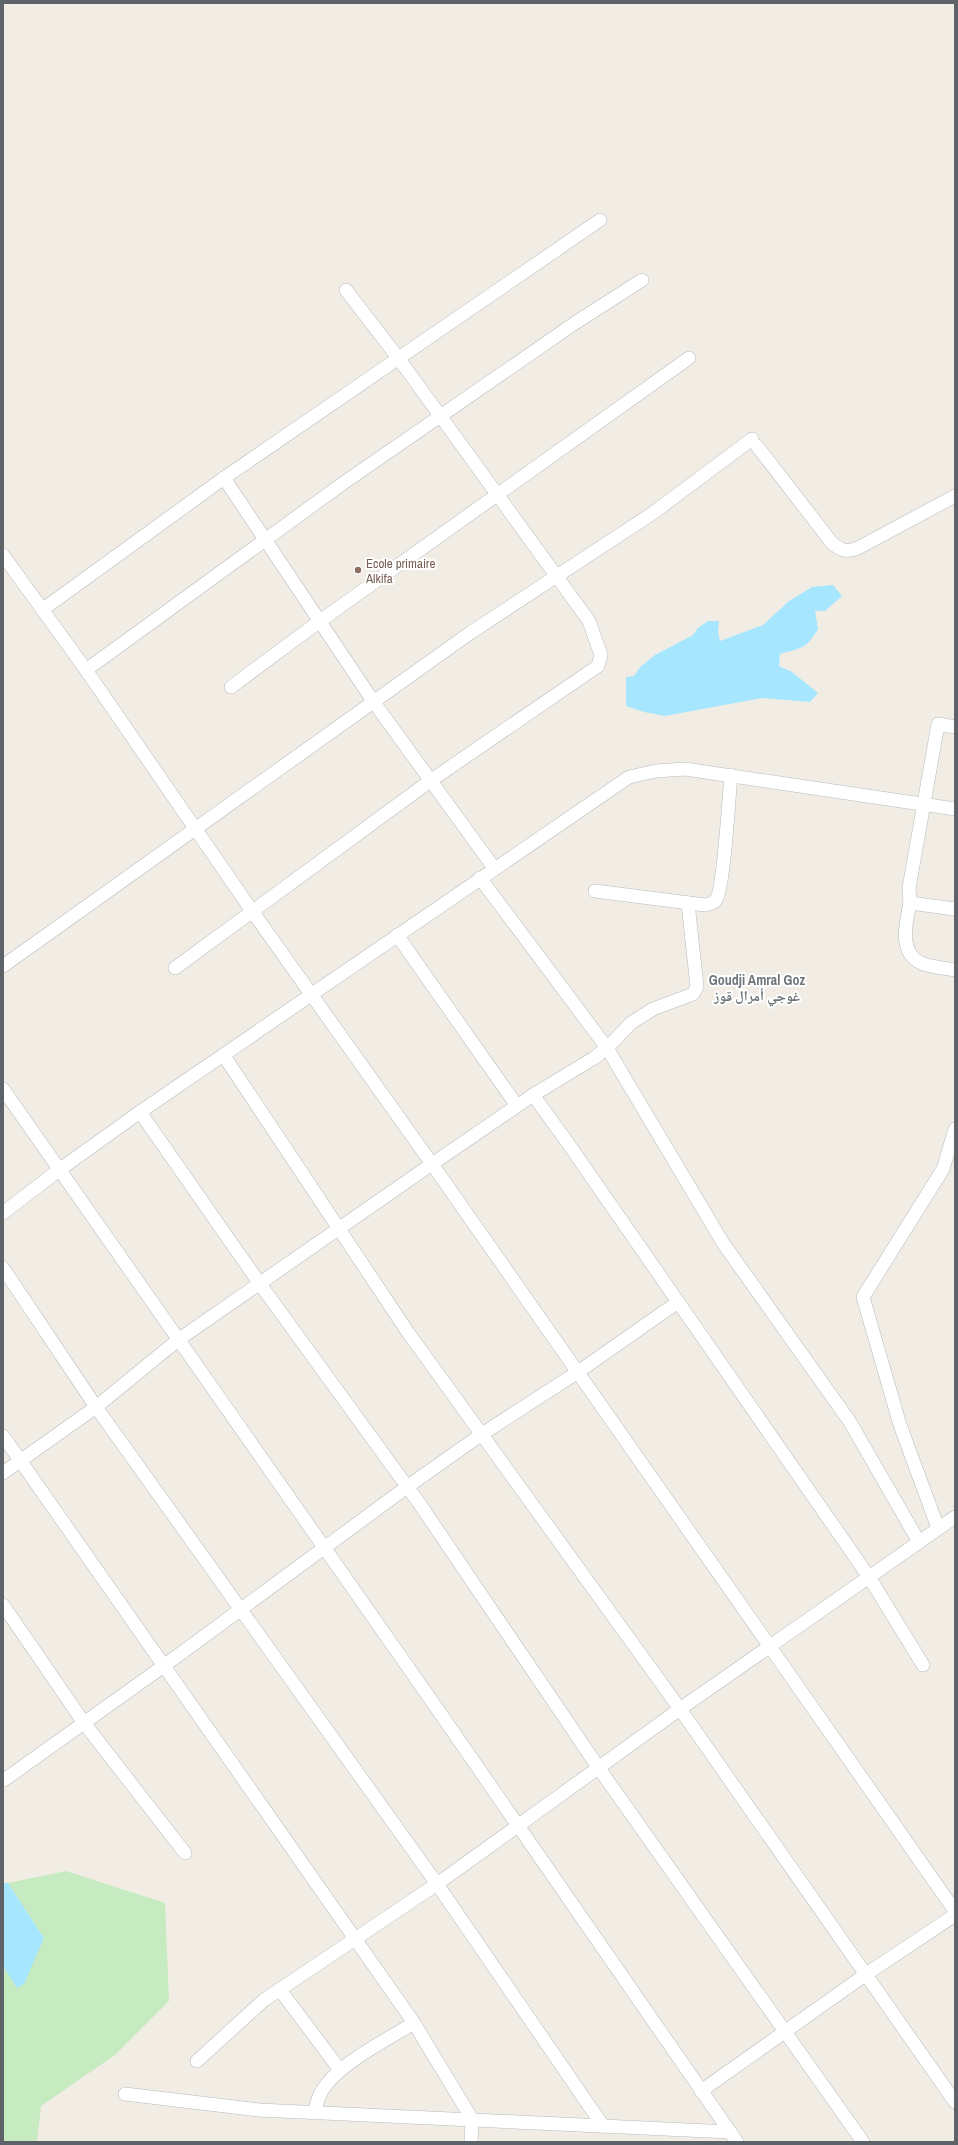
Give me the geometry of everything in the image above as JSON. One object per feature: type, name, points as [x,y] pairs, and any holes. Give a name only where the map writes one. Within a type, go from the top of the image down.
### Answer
[{"type":"street","points":[[42,610],[224,478],[600,220]]},
{"type":"street","points":[[86,670],[342,484],[440,418],[575,323],[642,280]]},
{"type":"street","points":[[175,968],[430,781],[598,666],[601,655],[589,621],[557,575],[440,418],[399,359],[346,290]]},
{"type":"street","points":[[231,687],[320,621],[689,358]]},
{"type":"street","points":[[3,966],[373,701],[557,575],[755,443],[832,543],[842,551],[850,551],[862,546],[955,496]]},
{"type":"street","points":[[224,478],[373,701],[494,868]]},
{"type":"street","points":[[3,555],[86,670],[252,911],[771,1646],[955,1911]]},
{"type":"street","points":[[955,727],[938,724],[910,878],[910,903],[905,940],[910,954],[921,963],[955,970]]},
{"type":"street","points":[[3,1214],[59,1170],[140,1112],[224,1056],[311,993],[628,777],[656,771],[686,769],[955,809]]},
{"type":"street","points":[[595,891],[705,905],[712,904],[717,899],[722,871],[731,775]]},
{"type":"street","points":[[480,878],[607,1048],[723,1243],[850,1422],[919,1542]]},
{"type":"street","points":[[3,1472],[96,1407],[178,1340],[533,1095],[607,1048],[632,1023],[653,1009],[692,994],[697,988],[688,903]]},
{"type":"street","points":[[910,903],[955,909]]},
{"type":"street","points":[[397,935],[517,1106]]},
{"type":"street","points":[[224,1056],[340,1228],[407,1331],[680,1709],[955,2102]]},
{"type":"street","points":[[3,1089],[324,1547],[733,2137]]},
{"type":"street","points":[[533,1095],[565,1138],[869,1577],[923,1665]]},
{"type":"street","points":[[140,1112],[260,1284],[407,1486],[598,1767],[864,2142]]},
{"type":"street","points":[[938,1528],[900,1425],[863,1297],[949,1170],[955,1129]]},
{"type":"street","points":[[3,1268],[96,1407],[242,1608],[437,1884],[603,2126]]},
{"type":"street","points":[[3,1780],[165,1665],[407,1486],[482,1434],[578,1372],[678,1302]]},
{"type":"street","points":[[3,1436],[165,1665],[414,2023],[472,2118],[471,2142]]},
{"type":"street","points":[[197,2061],[264,2000],[437,1884],[598,1767],[955,1517]]},
{"type":"street","points":[[3,1605],[84,1722],[185,1853]]},
{"type":"street","points":[[701,2091],[865,1975],[955,1915]]},
{"type":"street","points":[[280,1990],[340,2070]]},
{"type":"street","points":[[314,2113],[319,2096],[325,2085],[340,2070],[414,2023]]},
{"type":"street","points":[[125,2094],[259,2110],[472,2118],[603,2126],[733,2137]]},
{"type":"green space","points":[[66,1871],[165,1903],[169,2001],[115,2055],[41,2106],[37,2142],[3,2142],[3,1966],[17,1987],[44,1938],[8,1883]]},
{"type":"water","points":[[833,585],[842,596],[825,611],[815,611],[818,629],[814,636],[806,645],[780,654],[779,666],[792,672],[818,693],[810,702],[762,698],[665,716],[644,712],[626,706],[626,677],[634,676],[640,667],[655,655],[693,635],[698,628],[708,621],[719,621],[718,632],[720,641],[763,625],[789,601],[812,587]]},
{"type":"water","points":[[3,1883],[8,1883],[44,1938],[24,1984],[17,1988],[3,1966]]},
{"type":"place","name":"Ecole primaire Alkifa","points":[[358,570]]},
{"type":"district","name":"Goudji Amral Goz غوجي أمرال قوز","points":[[757,988]]}]
